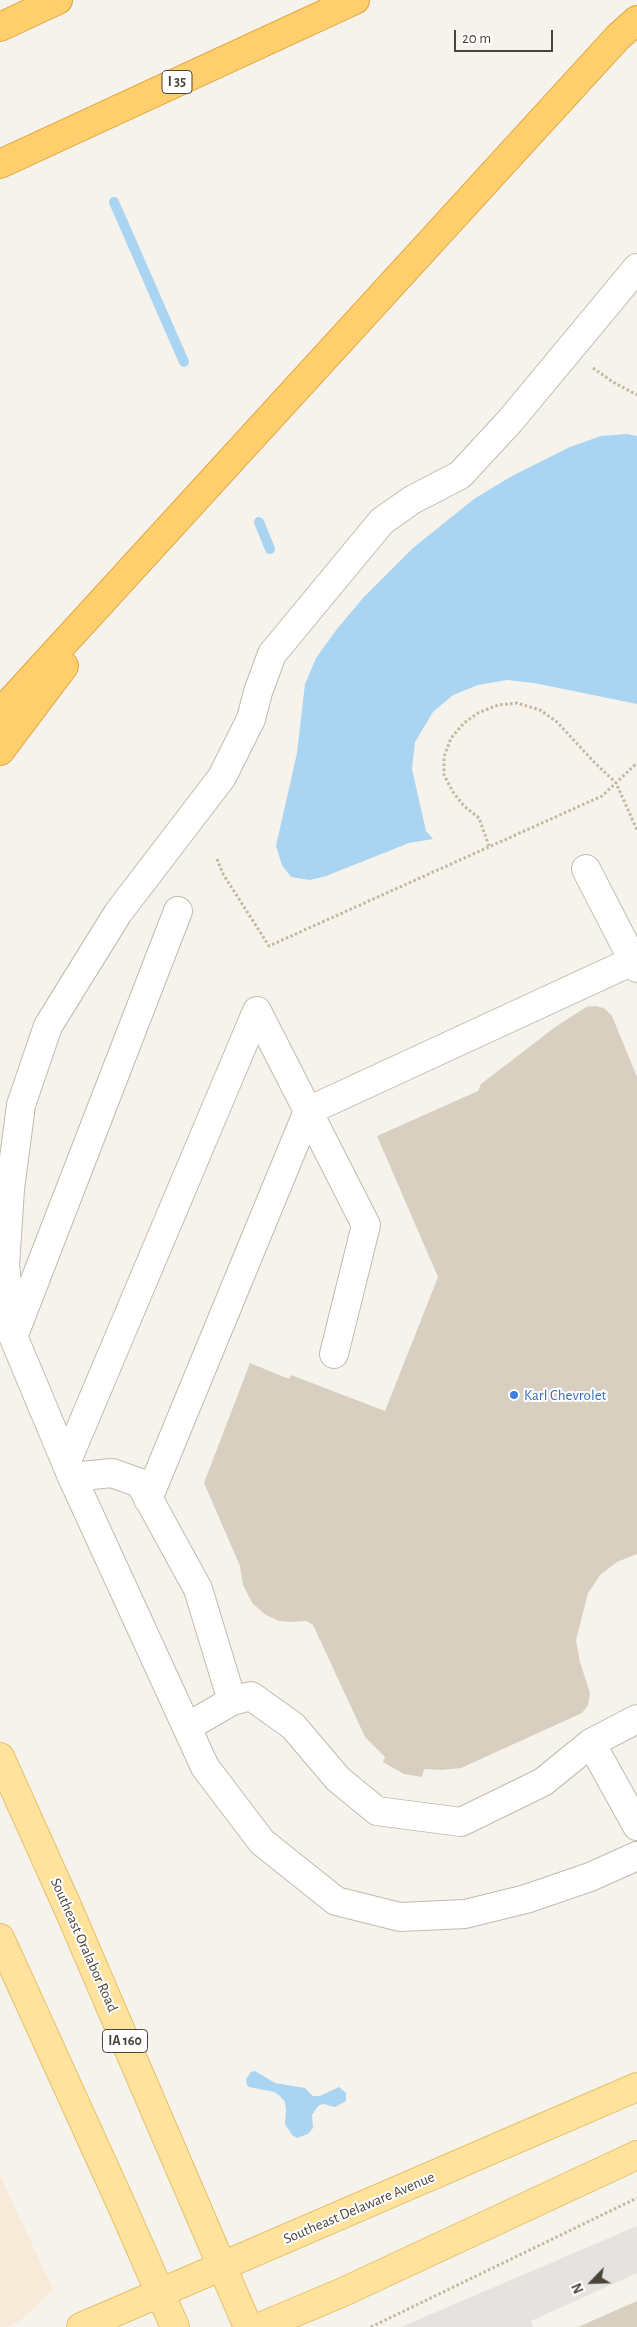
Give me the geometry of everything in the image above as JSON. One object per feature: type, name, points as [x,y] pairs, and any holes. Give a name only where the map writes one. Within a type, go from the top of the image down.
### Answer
[{"type":"highway","points":[[0,27],[58,0]]},
{"type":"highway","name":"I 35","points":[[0,164],[355,0]]},
{"type":"highway","points":[[0,713],[604,52],[637,20]]},
{"type":"highway","points":[[0,751],[172,525]]},
{"type":"main road","name":"Southeast Oralabor Road","points":[[0,1756],[68,1908],[248,2327]]},
{"type":"main road","points":[[0,1938],[174,2327]]},
{"type":"main road","name":"Southeast Delaware Avenue","points":[[81,2327],[159,2292],[482,2156],[637,2087]]},
{"type":"main road","points":[[260,2327],[341,2293],[637,2155]]},
{"type":"lane","points":[[637,268],[510,421],[460,475],[412,500],[382,521],[272,654],[258,692],[251,719],[222,777],[118,913],[48,1026],[21,1104],[10,1189],[5,1265],[13,1336],[69,1470],[205,1767],[262,1842],[336,1901],[400,1917],[464,1914],[526,1899],[590,1876],[637,1856]]},
{"type":"lane","points":[[148,1498],[308,1112],[636,962],[586,869]]},
{"type":"lane","points":[[13,1336],[178,911]]},
{"type":"lane","points":[[69,1470],[257,1011],[366,1225],[334,1354]]},
{"type":"lane","points":[[69,1470],[112,1473],[140,1483],[198,1589],[232,1701]]},
{"type":"lane","points":[[187,1728],[232,1701],[251,1696],[293,1726],[338,1779],[377,1811],[461,1822],[543,1782],[591,1743],[637,1719]]},
{"type":"lane","points":[[591,1743],[637,1826]]},
{"type":"path","points":[[569,350],[613,382],[637,395]]},
{"type":"path","points":[[489,846],[479,818],[464,806],[453,792],[444,775],[444,757],[451,738],[464,723],[478,712],[498,705],[518,703],[540,710],[557,722],[594,763],[616,783],[637,830]]},
{"type":"path","points":[[217,859],[223,874],[269,946],[602,796],[637,763]]},
{"type":"path","points":[[371,2327],[637,2198]]},
{"type":"shaded area","points":[[0,2176],[53,2289],[20,2321],[6,2327],[0,2327]]},
{"type":"shaded area","points":[[637,2226],[637,2273],[531,2321],[533,2327],[401,2327]]},
{"type":"water","points":[[627,434],[637,436],[637,704],[534,683],[507,680],[478,685],[453,695],[433,712],[415,742],[412,769],[426,831],[433,839],[409,843],[326,876],[310,880],[291,877],[282,865],[276,846],[297,753],[305,684],[316,658],[337,629],[363,598],[413,548],[474,499],[512,476],[570,447],[601,436]]},
{"type":"water","points":[[255,2071],[275,2083],[305,2088],[313,2096],[320,2096],[339,2087],[346,2093],[346,2101],[335,2107],[323,2104],[318,2106],[312,2115],[313,2128],[308,2134],[297,2138],[292,2135],[285,2124],[285,2102],[280,2096],[274,2092],[247,2085],[246,2079],[251,2072]]},
{"type":"building","name":"Karl Chevrolet","points":[[586,1007],[604,1008],[612,1016],[637,1077],[637,1554],[617,1562],[601,1574],[588,1593],[576,1640],[580,1662],[590,1693],[588,1705],[582,1713],[461,1768],[424,1769],[422,1777],[404,1774],[383,1762],[385,1757],[365,1737],[313,1625],[306,1621],[279,1621],[266,1615],[253,1604],[243,1585],[240,1566],[204,1483],[250,1363],[289,1379],[291,1375],[385,1411],[438,1277],[377,1136],[478,1091],[481,1084],[554,1028]]},
{"type":"building","points":[[637,2301],[637,2327],[578,2327]]},
{"type":"waterway","points":[[114,202],[184,362]]},
{"type":"waterway","points":[[259,522],[270,549]]},
{"type":"place","name":"Karl Chevrolet","points":[[514,1395]]}]
